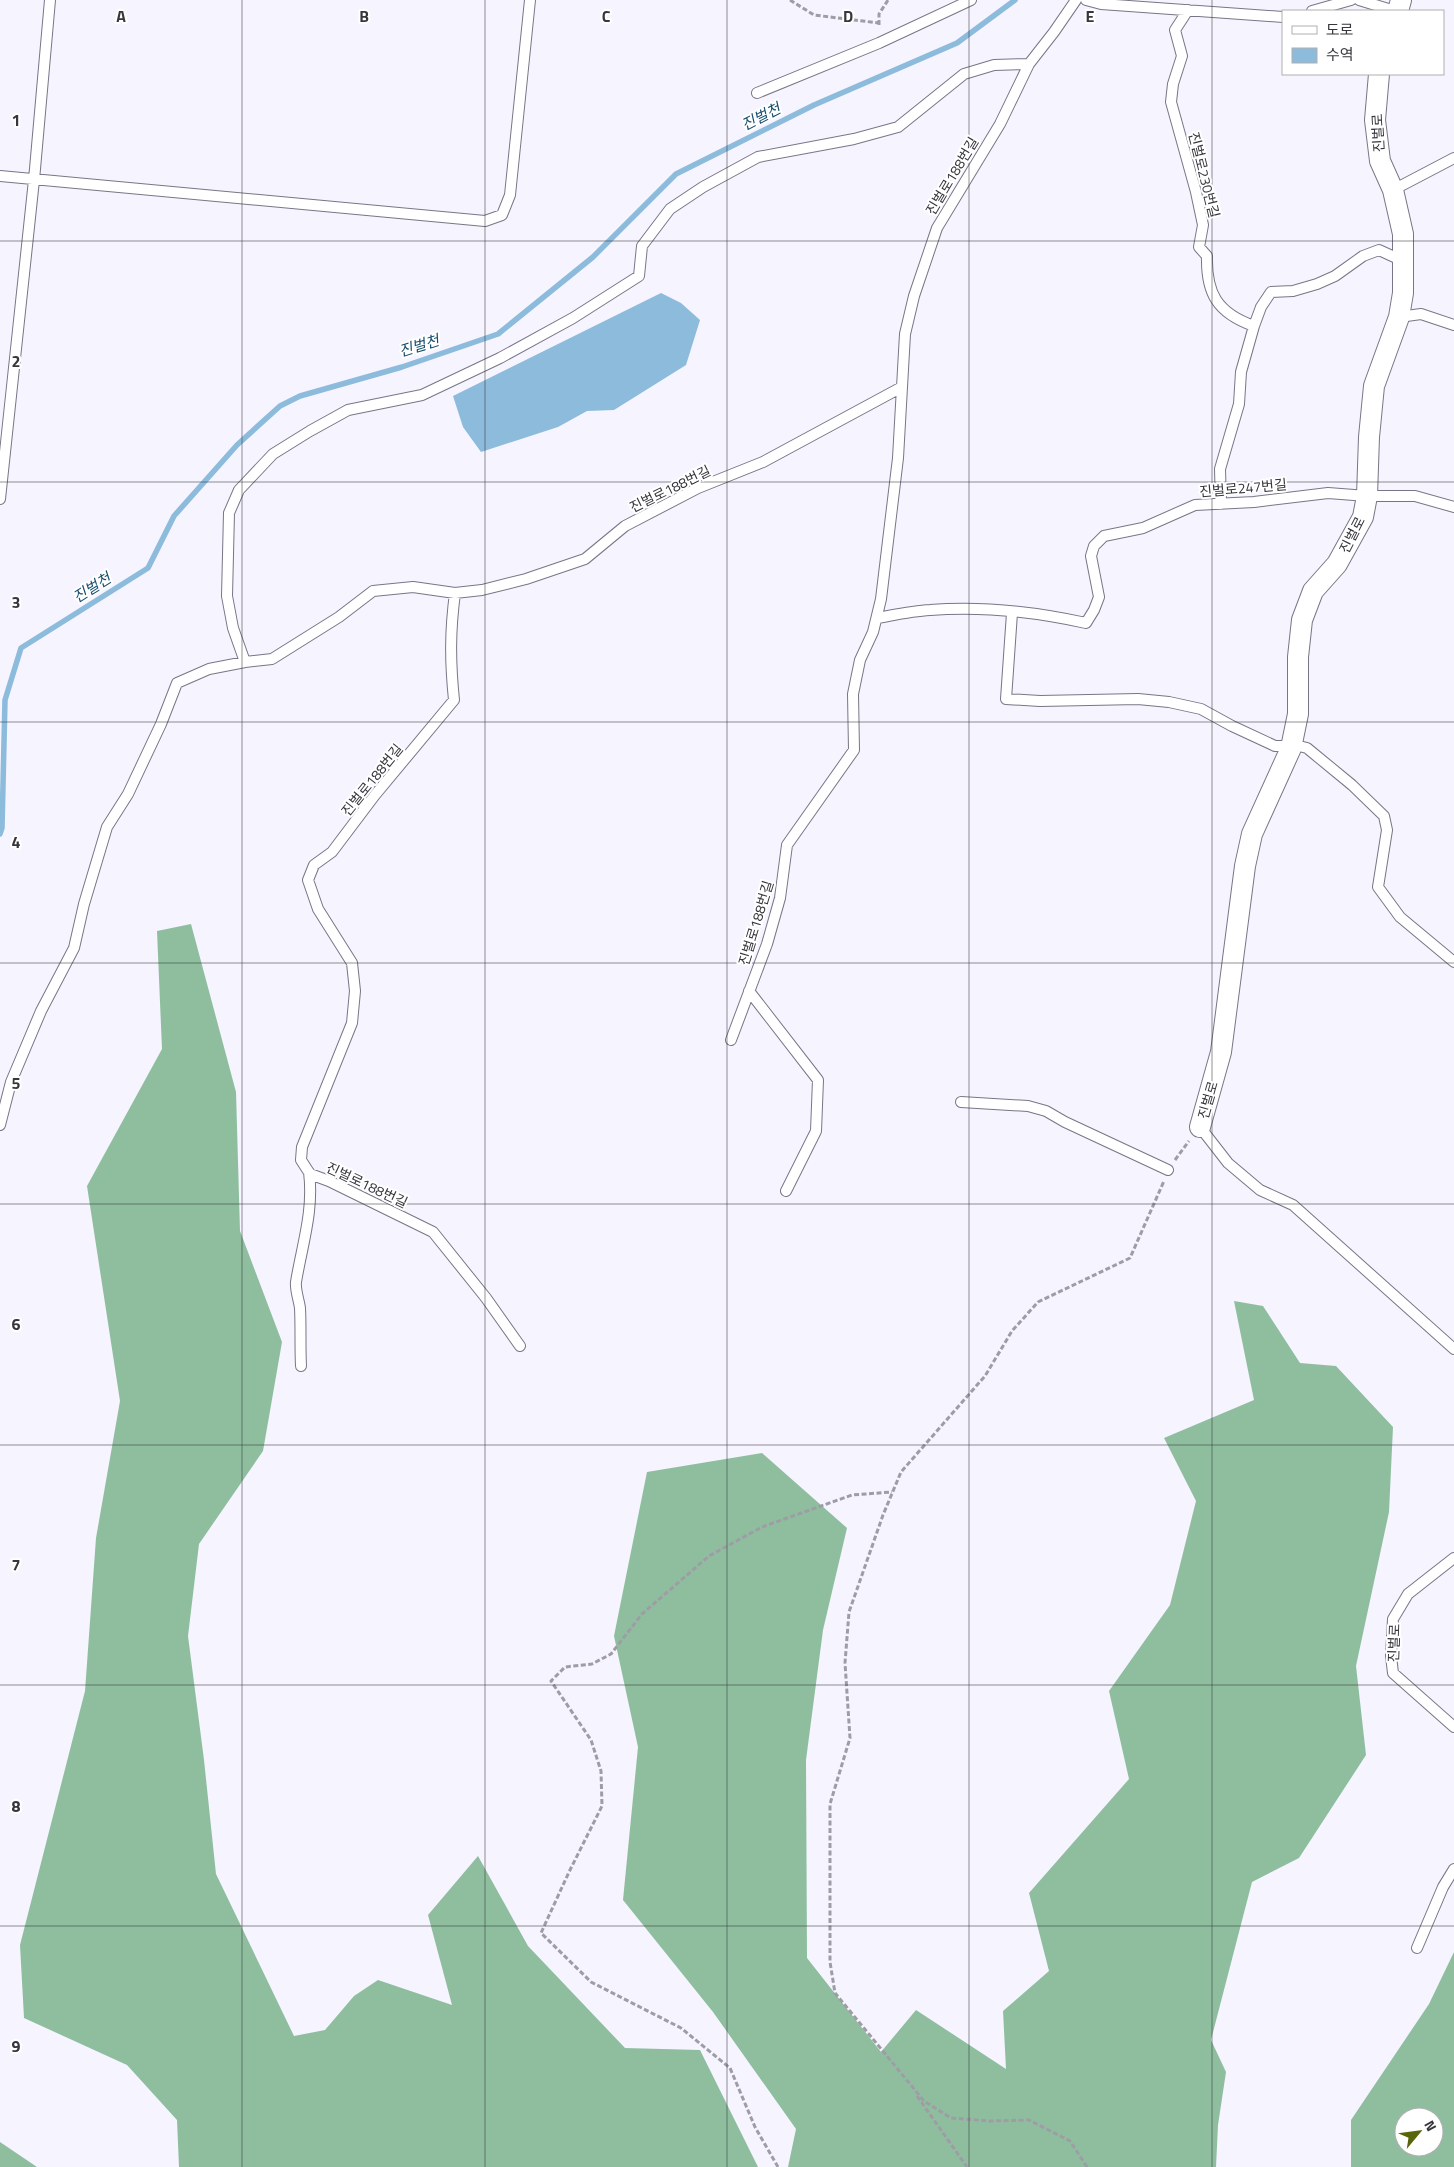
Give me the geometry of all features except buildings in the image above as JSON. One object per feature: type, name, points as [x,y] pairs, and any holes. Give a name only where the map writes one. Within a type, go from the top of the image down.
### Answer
[{"type":"street","name":"진벌로","points":[[1200,1127],[1221,1052],[1245,866],[1252,834],[1292,746],[1298,714],[1298,657],[1302,620],[1313,591],[1337,564],[1363,517],[1367,496],[1369,436],[1374,386],[1399,317],[1403,293],[1403,234],[1392,190],[1380,162],[1375,120],[1379,75]]},
{"type":"lane","points":[[0,499],[34,180],[50,0]]},
{"type":"lane","points":[[0,176],[485,221],[502,215],[510,195],[530,0]]},
{"type":"lane","points":[[757,93],[879,43],[971,0]]},
{"type":"lane","name":"진벌로188번길","points":[[731,1040],[767,944],[780,898],[787,845],[854,750],[853,694],[860,660],[877,618],[897,467],[905,334],[914,296],[937,228],[1000,124],[1029,64],[1076,0]]},
{"type":"lane","points":[[1086,0],[1101,4],[1282,17]]},
{"type":"lane","points":[[1316,10],[1351,0]]},
{"type":"lane","points":[[1359,0],[1393,10]]},
{"type":"lane","name":"진벌로230번길","points":[[1188,10],[1174,30],[1182,56],[1172,84],[1171,102],[1196,192],[1203,225],[1199,248],[1207,256],[1206,275],[1210,293],[1218,305],[1230,314],[1254,326]]},
{"type":"lane","points":[[245,662],[233,628],[227,596],[229,513],[239,490],[273,454],[348,410],[422,395],[500,358],[573,318],[639,276],[642,246],[670,208],[703,187],[758,157],[854,139],[898,126],[964,74],[994,65],[1029,64]]},
{"type":"lane","points":[[1392,190],[1454,158]]},
{"type":"lane","points":[[1221,504],[1220,469],[1239,404],[1241,372],[1261,307],[1271,292],[1293,291],[1317,284],[1335,276],[1362,256],[1379,250],[1403,261]]},
{"type":"lane","points":[[1399,317],[1421,314],[1454,325]]},
{"type":"lane","name":"진벌로188번길","points":[[520,1346],[486,1298],[433,1232],[309,1172],[301,1160],[302,1147],[352,1023],[355,991],[352,963],[318,909],[308,880],[314,865],[332,852],[375,795],[454,700],[450,659],[455,593],[509,584],[586,559],[624,526],[698,488],[763,462],[902,387]]},
{"type":"lane","name":"진벌로247번길","points":[[877,618],[930,610],[971,609],[1049,616],[1086,623],[1094,610],[1098,597],[1091,556],[1094,546],[1104,536],[1143,528],[1195,505],[1254,502],[1328,493],[1367,496],[1415,496],[1454,507]]},
{"type":"lane","points":[[0,1125],[11,1082],[41,1011],[74,948],[84,904],[107,827],[128,794],[161,724],[177,683],[209,669],[272,659],[339,617],[373,591],[413,587],[455,593]]},
{"type":"lane","points":[[1012,612],[1006,699],[1040,701],[1138,699],[1169,702],[1201,709],[1275,746],[1306,748],[1352,785],[1384,816],[1387,830],[1378,875],[1378,887],[1400,917],[1454,962]]},
{"type":"lane","points":[[748,991],[818,1080],[816,1131],[786,1191]]},
{"type":"lane","points":[[961,1102],[1028,1106],[1046,1111],[1065,1122],[1168,1170]]},
{"type":"lane","name":"진벌로","points":[[1200,1127],[1228,1162],[1260,1190],[1293,1205],[1358,1261],[1454,1349]]},
{"type":"lane","points":[[301,1366],[300,1309],[296,1284],[306,1243],[311,1191],[309,1172]]},
{"type":"lane","name":"진벌로","points":[[1454,1558],[1408,1594],[1393,1619],[1390,1656],[1393,1673],[1454,1727]]},
{"type":"lane","points":[[1417,1948],[1443,1887],[1454,1869]]},
{"type":"path","points":[[790,0],[814,15],[879,24]]},
{"type":"path","points":[[879,43],[880,14],[888,0]]},
{"type":"path","points":[[1087,2167],[1070,2141],[1030,2120],[951,2118],[924,2101],[835,1993],[830,1962],[830,1804],[850,1738],[845,1664],[849,1612],[901,1472],[985,1376],[1012,1331],[1038,1302],[1130,1258],[1157,1200],[1168,1170],[1200,1127]]},
{"type":"path","points":[[778,2167],[754,2127],[730,2068],[681,2028],[591,1982],[542,1933],[569,1872],[602,1806],[601,1771],[591,1740],[551,1681],[565,1667],[592,1664],[611,1654],[642,1614],[710,1556],[762,1527],[852,1495],[892,1492]]},
{"type":"path","points":[[906,2080],[967,2167]]},
{"type":"green space","points":[[191,924],[236,1092],[240,1231],[282,1342],[263,1451],[199,1544],[188,1636],[216,1874],[294,2036],[325,2030],[354,1996],[378,1980],[452,2005],[428,1915],[478,1856],[528,1946],[625,2048],[700,2050],[758,2167],[179,2167],[177,2120],[127,2065],[24,2018],[20,1945],[85,1691],[96,1538],[120,1401],[87,1186],[162,1049],[157,931]]},
{"type":"green space","points":[[1234,1301],[1263,1306],[1300,1363],[1336,1366],[1393,1427],[1389,1512],[1356,1666],[1366,1755],[1299,1858],[1252,1882],[1211,2040],[1226,2072],[1218,2125],[1216,2167],[788,2167],[796,2129],[713,2012],[623,1900],[638,1747],[614,1636],[647,1472],[762,1453],[847,1528],[823,1630],[806,1760],[807,1958],[881,2052],[916,2010],[1006,2069],[1003,2011],[1049,1971],[1029,1893],[1129,1779],[1109,1691],[1170,1605],[1196,1501],[1164,1438],[1254,1400]]},
{"type":"green space","points":[[1454,1952],[1454,2167],[1351,2167],[1351,2120],[1429,2004]]},
{"type":"green space","points":[[0,2142],[37,2167],[0,2167]]},
{"type":"water","points":[[661,293],[681,303],[700,320],[686,365],[614,410],[587,411],[558,427],[481,452],[463,427],[453,396]]},
{"type":"waterway","name":"진벌천","points":[[0,834],[2,828],[5,700],[21,648],[148,568],[174,516],[237,445],[280,406],[300,396],[402,367],[498,334],[593,257],[676,174],[814,105],[957,43],[1015,0]]}]
